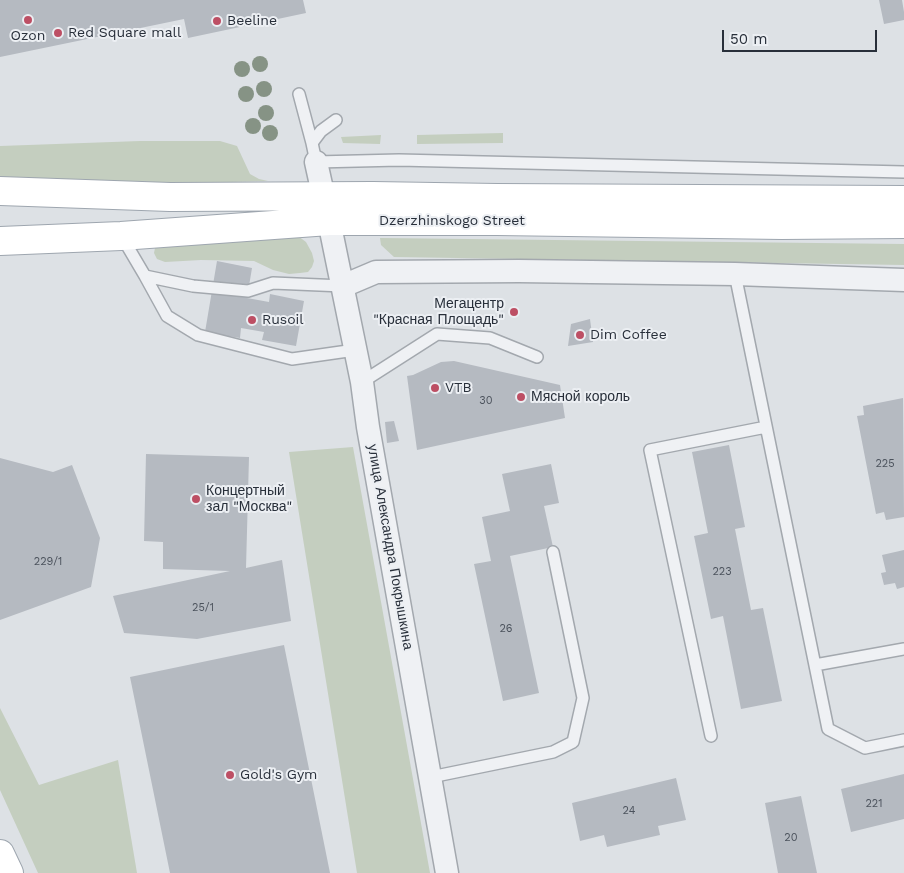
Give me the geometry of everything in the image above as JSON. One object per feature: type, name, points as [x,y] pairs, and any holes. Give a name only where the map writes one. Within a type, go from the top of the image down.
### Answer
[{"type":"main road","name":"Dzerzhinskogo Street","points":[[0,191],[170,197],[488,221],[782,225],[904,224]]},
{"type":"main road","name":"Dzerzhinskogo Street","points":[[0,241],[121,236],[327,208],[904,200]]},
{"type":"main road","points":[[0,854],[9,873]]},
{"type":"street","name":"улица Александра Покрышкина","points":[[314,153],[362,382],[368,427],[447,873]]},
{"type":"street","points":[[343,286],[376,272],[520,271],[735,274],[904,280]]},
{"type":"lane","points":[[299,94],[314,153]]},
{"type":"lane","points":[[314,153],[321,131],[336,120]]},
{"type":"lane","points":[[314,153],[399,160],[904,172]]},
{"type":"lane","points":[[121,236],[167,316],[198,335],[292,359],[355,350]]},
{"type":"lane","points":[[735,274],[828,729],[865,748],[904,740]]},
{"type":"lane","points":[[145,276],[193,286],[248,291],[272,283],[343,286]]},
{"type":"lane","points":[[362,382],[437,334],[490,338],[536,357]]},
{"type":"lane","points":[[711,736],[650,450],[766,427]]},
{"type":"lane","points":[[431,777],[553,752],[573,742],[583,698],[553,552]]},
{"type":"lane","points":[[815,665],[904,649]]},
{"type":"green space","points":[[503,133],[503,143],[417,144],[417,135]]},
{"type":"green space","points":[[381,135],[380,144],[343,143],[341,137]]},
{"type":"green space","points":[[140,141],[220,141],[237,146],[250,174],[268,181],[196,183],[0,178],[0,146]]},
{"type":"green space","points":[[298,236],[306,242],[312,253],[314,261],[308,272],[289,274],[273,270],[254,261],[201,260],[165,262],[157,259],[154,253],[155,248],[160,243]]},
{"type":"green space","points":[[380,238],[904,244],[904,265],[394,257],[381,245]]},
{"type":"green space","points":[[353,447],[430,873],[357,873],[289,452]]},
{"type":"green space","points":[[0,708],[39,785],[118,760],[137,873],[38,873],[0,790]]},
{"type":"building","name":"Red Square mall","points":[[0,0],[303,0],[306,13],[188,38],[184,19],[0,57]]},
{"type":"building","points":[[879,0],[902,0],[904,20],[884,24]]},
{"type":"building","points":[[217,261],[252,268],[247,298],[269,302],[270,294],[304,301],[296,346],[262,340],[264,332],[241,328],[240,338],[205,332]]},
{"type":"building","points":[[590,319],[593,342],[568,346],[571,324]]},
{"type":"building","points":[[454,361],[560,385],[565,418],[417,450],[407,376],[441,362]]},
{"type":"building","points":[[903,398],[904,517],[886,520],[884,512],[876,514],[857,416],[864,415],[863,406]]},
{"type":"building","points":[[394,421],[399,441],[387,443],[385,422]]},
{"type":"building","points":[[729,445],[745,527],[735,529],[751,610],[763,608],[782,701],[741,709],[723,616],[711,619],[694,536],[708,533],[692,452]]},
{"type":"building","points":[[146,454],[249,457],[246,568],[282,560],[291,621],[197,639],[124,633],[113,596],[230,571],[163,569],[163,542],[144,541]]},
{"type":"building","points":[[0,458],[53,472],[72,465],[100,538],[91,587],[0,620]]},
{"type":"building","points":[[551,464],[559,503],[544,506],[553,547],[510,556],[539,693],[503,701],[474,564],[491,561],[482,517],[510,511],[502,474]]},
{"type":"building","points":[[904,550],[904,587],[897,589],[895,583],[884,585],[881,573],[886,572],[882,555]]},
{"type":"building","name":"Gold's Gym","points":[[284,645],[330,873],[170,873],[130,677]]},
{"type":"building","points":[[904,774],[904,819],[851,832],[841,789]]},
{"type":"building","points":[[676,778],[686,820],[658,826],[660,835],[607,847],[604,835],[580,841],[572,803]]},
{"type":"building","points":[[801,796],[817,873],[778,873],[765,803]]},
{"type":"place","name":"Ozon","points":[[28,20]]},
{"type":"place","name":"Beeline","points":[[217,21]]},
{"type":"place","name":"Red Square mall","points":[[58,33]]},
{"type":"place","name":"Мегацентр \"Красная Площадь\"","points":[[514,312]]},
{"type":"place","name":"Rusoil","points":[[252,320]]},
{"type":"place","name":"Dim Coffee","points":[[580,335]]},
{"type":"place","name":"VTB","points":[[435,388]]},
{"type":"place","name":"Мясной король","points":[[521,397]]},
{"type":"place","name":"Концертный зал \"Москва\"","points":[[196,499]]},
{"type":"place","name":"Gold's Gym","points":[[230,775]]}]
